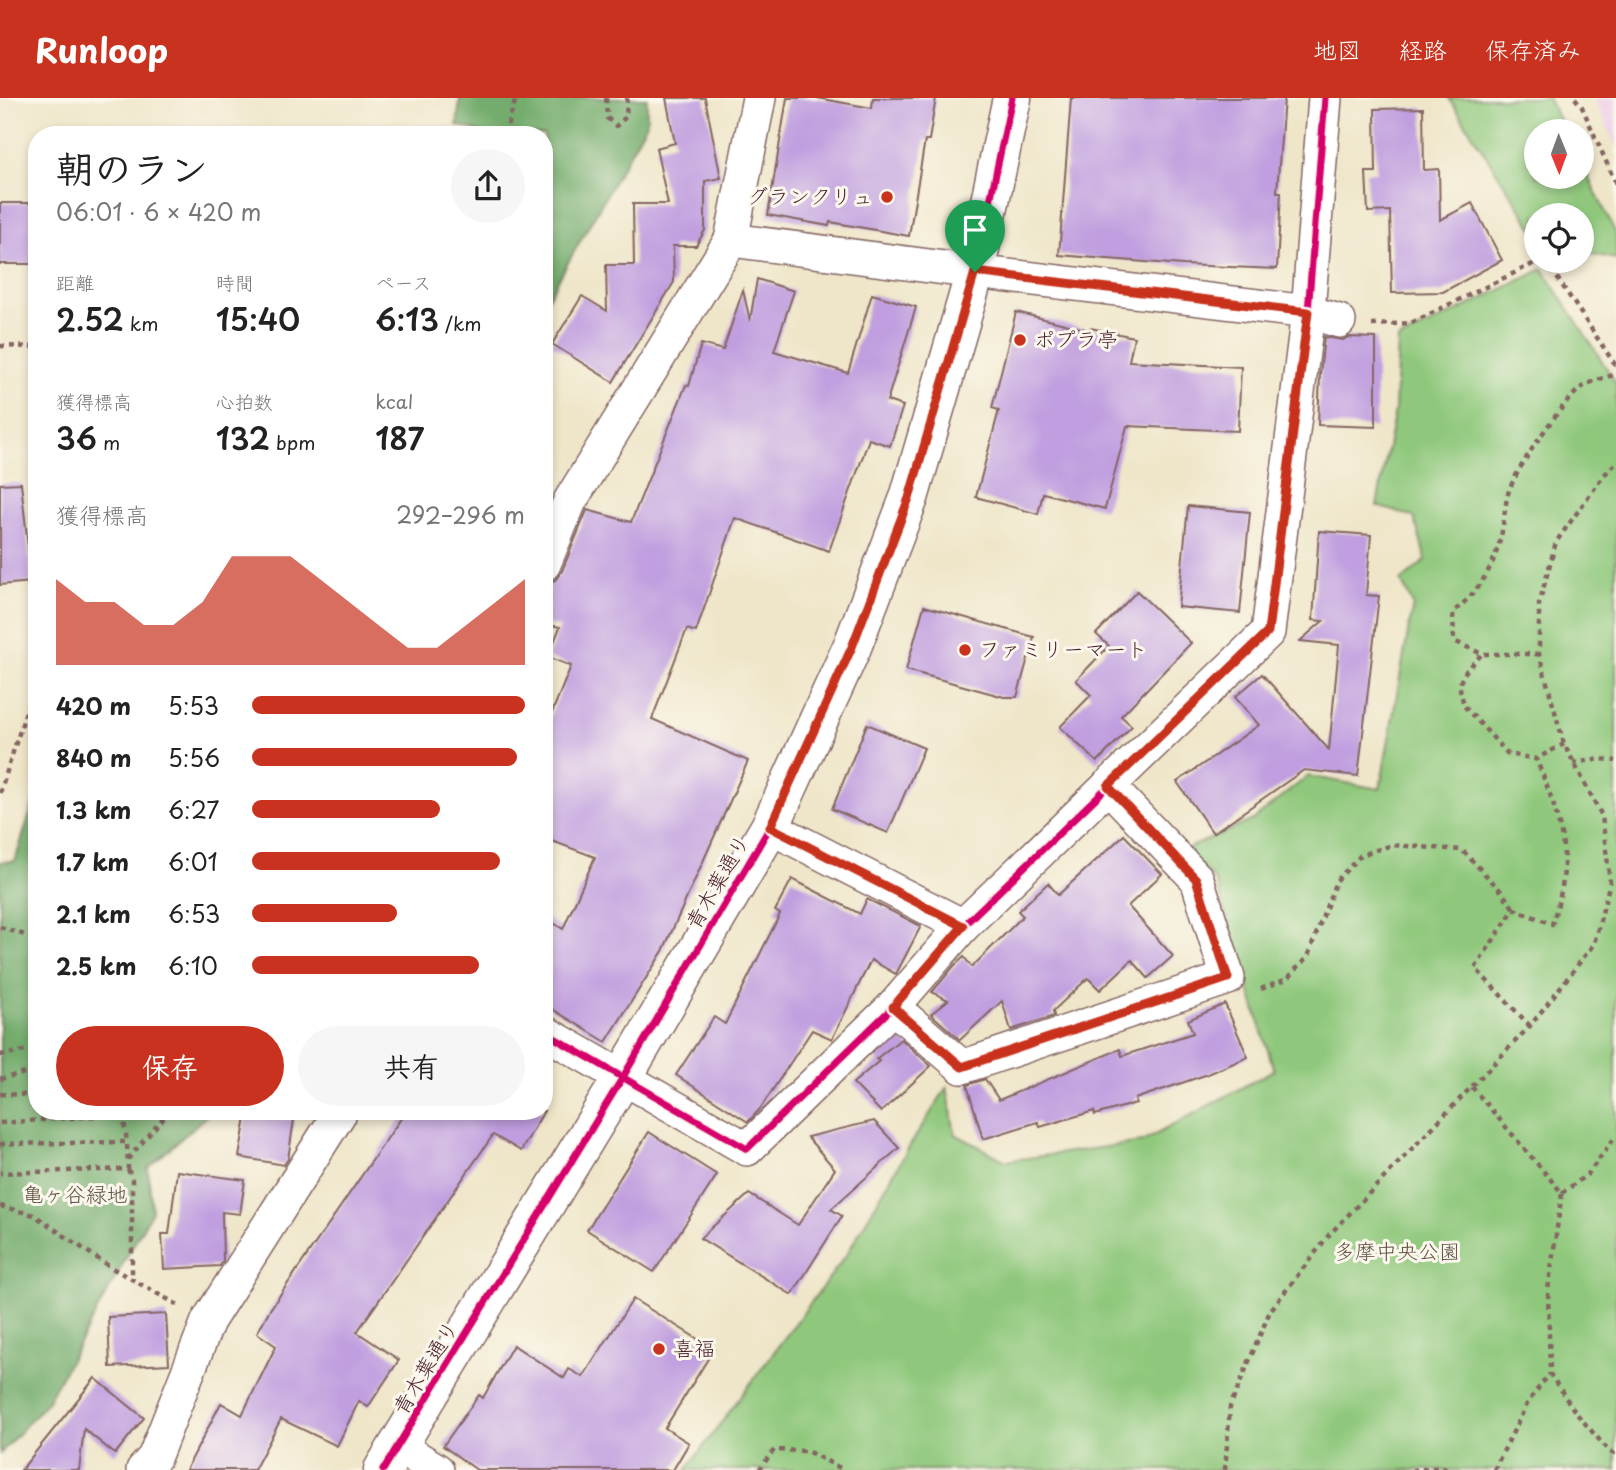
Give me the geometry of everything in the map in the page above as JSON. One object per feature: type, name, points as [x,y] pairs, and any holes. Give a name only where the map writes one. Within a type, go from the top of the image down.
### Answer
[{"type":"street","points":[[553,542],[570,501],[731,240],[759,98]]},
{"type":"street","name":"青木葉通り","points":[[391,1458],[623,1077],[770,827],[852,647],[909,498],[975,272],[1012,98]]},
{"type":"street","points":[[553,1037],[747,1149],[893,1007],[963,926],[1268,632],[1324,317],[1325,98]]},
{"type":"street","points":[[731,240],[1324,317]]},
{"type":"street","points":[[893,1007],[962,1067],[1228,978],[1196,879],[1108,786]]},
{"type":"street","points":[[770,827],[963,926]]},
{"type":"street","points":[[143,1470],[154,1458],[208,1321],[335,1120]]},
{"type":"street","points":[[391,1458],[437,1470]]},
{"type":"path","points":[[508,126],[516,98]]},
{"type":"path","points":[[606,98],[607,117],[616,126],[626,117],[627,98]]},
{"type":"path","points":[[1575,98],[1582,107],[1616,184]]},
{"type":"path","points":[[1378,325],[1411,323],[1524,268]]},
{"type":"path","points":[[1554,273],[1616,366]]},
{"type":"path","points":[[0,346],[28,347]]},
{"type":"path","points":[[1539,654],[1482,654],[1454,641],[1453,612],[1469,600],[1484,582],[1502,535],[1508,493],[1518,470],[1560,410],[1582,387],[1616,374]]},
{"type":"path","points":[[1225,1470],[1230,1407],[1270,1311],[1329,1235],[1530,1026],[1594,944],[1611,882],[1602,816],[1564,744],[1539,654],[1539,604],[1556,542],[1604,475],[1616,463]]},
{"type":"path","points":[[1482,654],[1466,671],[1459,684],[1464,706],[1508,754],[1536,759],[1564,744]]},
{"type":"path","points":[[0,793],[28,705]]},
{"type":"path","points":[[1250,993],[1287,979],[1308,956],[1336,881],[1361,855],[1391,845],[1462,850],[1502,891],[1514,909],[1552,924],[1561,895],[1565,863],[1552,796],[1536,759]]},
{"type":"path","points":[[1573,763],[1601,759],[1616,761]]},
{"type":"path","points":[[1514,909],[1475,968],[1530,1026]]},
{"type":"path","points":[[0,927],[28,936]]},
{"type":"path","points":[[0,1055],[28,1050]]},
{"type":"path","points":[[0,1079],[28,1072]]},
{"type":"path","points":[[1472,1087],[1562,1192]]},
{"type":"path","points":[[0,1094],[28,1095]]},
{"type":"path","points":[[0,1123],[37,1120]]},
{"type":"path","points":[[124,1120],[128,1169],[132,1180],[132,1280]]},
{"type":"path","points":[[127,1159],[161,1120]]},
{"type":"path","points":[[1616,1136],[1588,1174],[1562,1192],[1548,1290],[1550,1374],[1576,1413],[1609,1451],[1616,1455]]},
{"type":"path","points":[[0,1144],[127,1142]]},
{"type":"path","points":[[0,1174],[128,1169]]},
{"type":"path","points":[[0,1206],[34,1215],[110,1267],[208,1321]]},
{"type":"path","points":[[1494,1470],[1528,1402],[1550,1374]]},
{"type":"path","points":[[759,1470],[774,1450],[807,1451],[844,1470]]},
{"type":"path","points":[[1412,1470],[1443,1467],[1451,1470]]},
{"type":"shaded area","points":[[1594,98],[1616,98],[1616,146]]},
{"type":"green space","points":[[460,98],[647,98],[647,123],[553,289],[553,126],[457,125]]},
{"type":"green space","points":[[1449,98],[1548,98],[1559,119],[1524,119],[1524,189],[1594,189],[1616,234],[1616,259],[1594,254],[1594,203],[1524,203],[1524,214]]},
{"type":"green space","name":"多摩中央公園","points":[[1535,273],[1546,273],[1616,383],[1616,1470],[686,1470],[847,1254],[947,1087],[955,1134],[1006,1161],[1142,1142],[1274,1070],[1216,882],[1186,849],[1253,820],[1308,776],[1380,789],[1413,605],[1401,581],[1426,560],[1414,517],[1377,506],[1395,410],[1398,340]]},
{"type":"green space","name":"亀ヶ谷緑地","points":[[28,820],[28,1120],[202,1120],[148,1168],[152,1211],[47,1402],[0,1454],[0,862],[15,861]]},
{"type":"building","points":[[666,98],[705,98],[721,178],[705,181],[705,230],[696,246],[673,246],[674,282],[613,382],[553,342],[582,296],[607,311],[606,265],[634,265],[633,204],[668,204],[656,148],[675,143]]},
{"type":"building","points":[[787,98],[817,98],[872,108],[873,98],[936,98],[929,140],[925,140],[909,236],[830,222],[829,226],[768,215]]},
{"type":"building","points":[[1071,98],[1284,98],[1277,192],[1281,192],[1277,269],[1059,255]]},
{"type":"building","points":[[1423,108],[1424,170],[1439,169],[1440,220],[1472,203],[1502,260],[1443,292],[1392,293],[1390,211],[1368,212],[1366,172],[1376,172],[1375,109]]},
{"type":"building","points":[[0,203],[28,203],[28,264],[0,264]]},
{"type":"building","points":[[757,279],[794,291],[774,351],[848,373],[872,294],[916,307],[887,401],[903,406],[890,446],[869,439],[829,551],[735,518],[696,632],[687,629],[652,719],[748,761],[663,951],[606,1042],[553,1010],[553,923],[563,929],[595,857],[553,841],[553,710],[571,666],[553,659],[553,644],[560,627],[553,626],[553,581],[562,571],[587,510],[631,522],[686,385],[689,386],[701,344],[723,350],[743,290],[750,321]]},
{"type":"building","points":[[1016,312],[1089,330],[1090,328],[1134,337],[1129,361],[1241,367],[1238,431],[1127,426],[1105,509],[1043,493],[1038,514],[976,497],[999,410],[992,408]]},
{"type":"building","points":[[1324,337],[1343,340],[1348,337],[1376,338],[1376,427],[1318,425]]},
{"type":"building","points":[[21,483],[28,546],[28,582],[0,585],[0,484]]},
{"type":"building","points":[[1188,506],[1250,512],[1240,613],[1178,607]]},
{"type":"building","points":[[1319,531],[1371,535],[1366,595],[1379,596],[1358,776],[1304,770],[1213,833],[1177,782],[1259,725],[1235,697],[1262,674],[1329,750],[1339,645],[1300,641],[1323,621],[1313,620]]},
{"type":"building","points":[[1137,591],[1191,643],[1121,716],[1132,726],[1097,762],[1060,727],[1091,695],[1076,680],[1109,646],[1096,634]]},
{"type":"building","points":[[924,606],[1034,637],[1017,697],[1004,697],[906,670]]},
{"type":"building","points":[[867,724],[924,748],[888,833],[832,809]]},
{"type":"building","points":[[1124,835],[1162,874],[1128,906],[1173,956],[1148,978],[1132,960],[1100,990],[1088,978],[1053,1011],[1054,1016],[1011,1030],[1002,1001],[960,1040],[931,1014],[948,1000],[932,992],[954,966],[964,957],[972,967],[1023,916],[1018,911],[1048,883],[1058,895]]},
{"type":"building","points":[[792,879],[860,914],[867,899],[921,926],[896,974],[871,960],[832,1039],[812,1030],[760,1109],[748,1122],[676,1075],[714,1017],[725,1024],[780,914],[775,911]]},
{"type":"building","points":[[1225,1004],[1248,1057],[1135,1099],[1136,1103],[1095,1115],[1094,1111],[1040,1127],[1038,1122],[983,1139],[967,1085],[985,1079],[999,1100],[1120,1049],[1122,1056],[1193,1033],[1188,1020]]},
{"type":"building","points":[[901,1039],[931,1066],[881,1112],[853,1083],[879,1061],[876,1059]]},
{"type":"building","points":[[246,1120],[294,1120],[288,1159],[284,1165],[239,1157]]},
{"type":"building","points":[[400,1120],[539,1120],[521,1151],[493,1135],[357,1332],[399,1360],[368,1407],[359,1401],[337,1446],[281,1419],[254,1470],[186,1470],[221,1403],[242,1415],[276,1346],[257,1333],[269,1311]]},
{"type":"building","points":[[874,1121],[899,1148],[831,1209],[842,1216],[792,1295],[700,1238],[749,1194],[798,1225],[835,1169],[807,1137]]},
{"type":"building","points":[[649,1132],[717,1175],[654,1272],[587,1230]]},
{"type":"building","points":[[177,1171],[245,1180],[240,1214],[222,1212],[223,1261],[220,1266],[164,1269],[162,1234],[169,1234]]},
{"type":"building","points":[[633,1299],[714,1349],[665,1428],[689,1443],[673,1470],[477,1470],[443,1446],[479,1395],[483,1398],[513,1345],[564,1378],[569,1369],[583,1377]]},
{"type":"building","points":[[166,1314],[169,1364],[110,1367],[108,1317]]},
{"type":"building","points":[[95,1378],[144,1418],[115,1454],[84,1429],[79,1470],[21,1470]]},
{"type":"cycle path","points":[[383,1470],[623,1077],[770,827],[852,647],[909,498],[975,272],[1012,98]]},
{"type":"cycle path","points":[[553,1037],[747,1149],[893,1007],[963,926],[1268,632],[1308,312],[1325,98]]},
{"type":"place","name":"グランクリュ","points":[[887,197]]},
{"type":"place","name":"ポプラ亭","points":[[1020,340]]},
{"type":"place","name":"ファミリーマート","points":[[965,650]]},
{"type":"place","name":"喜福","points":[[659,1349]]},
{"type":"route","points":[[975,272],[1308,312],[1268,632],[1108,786],[1196,879],[1228,978],[962,1067],[893,1007],[963,926],[770,827],[852,647],[909,498],[975,272]]}]
